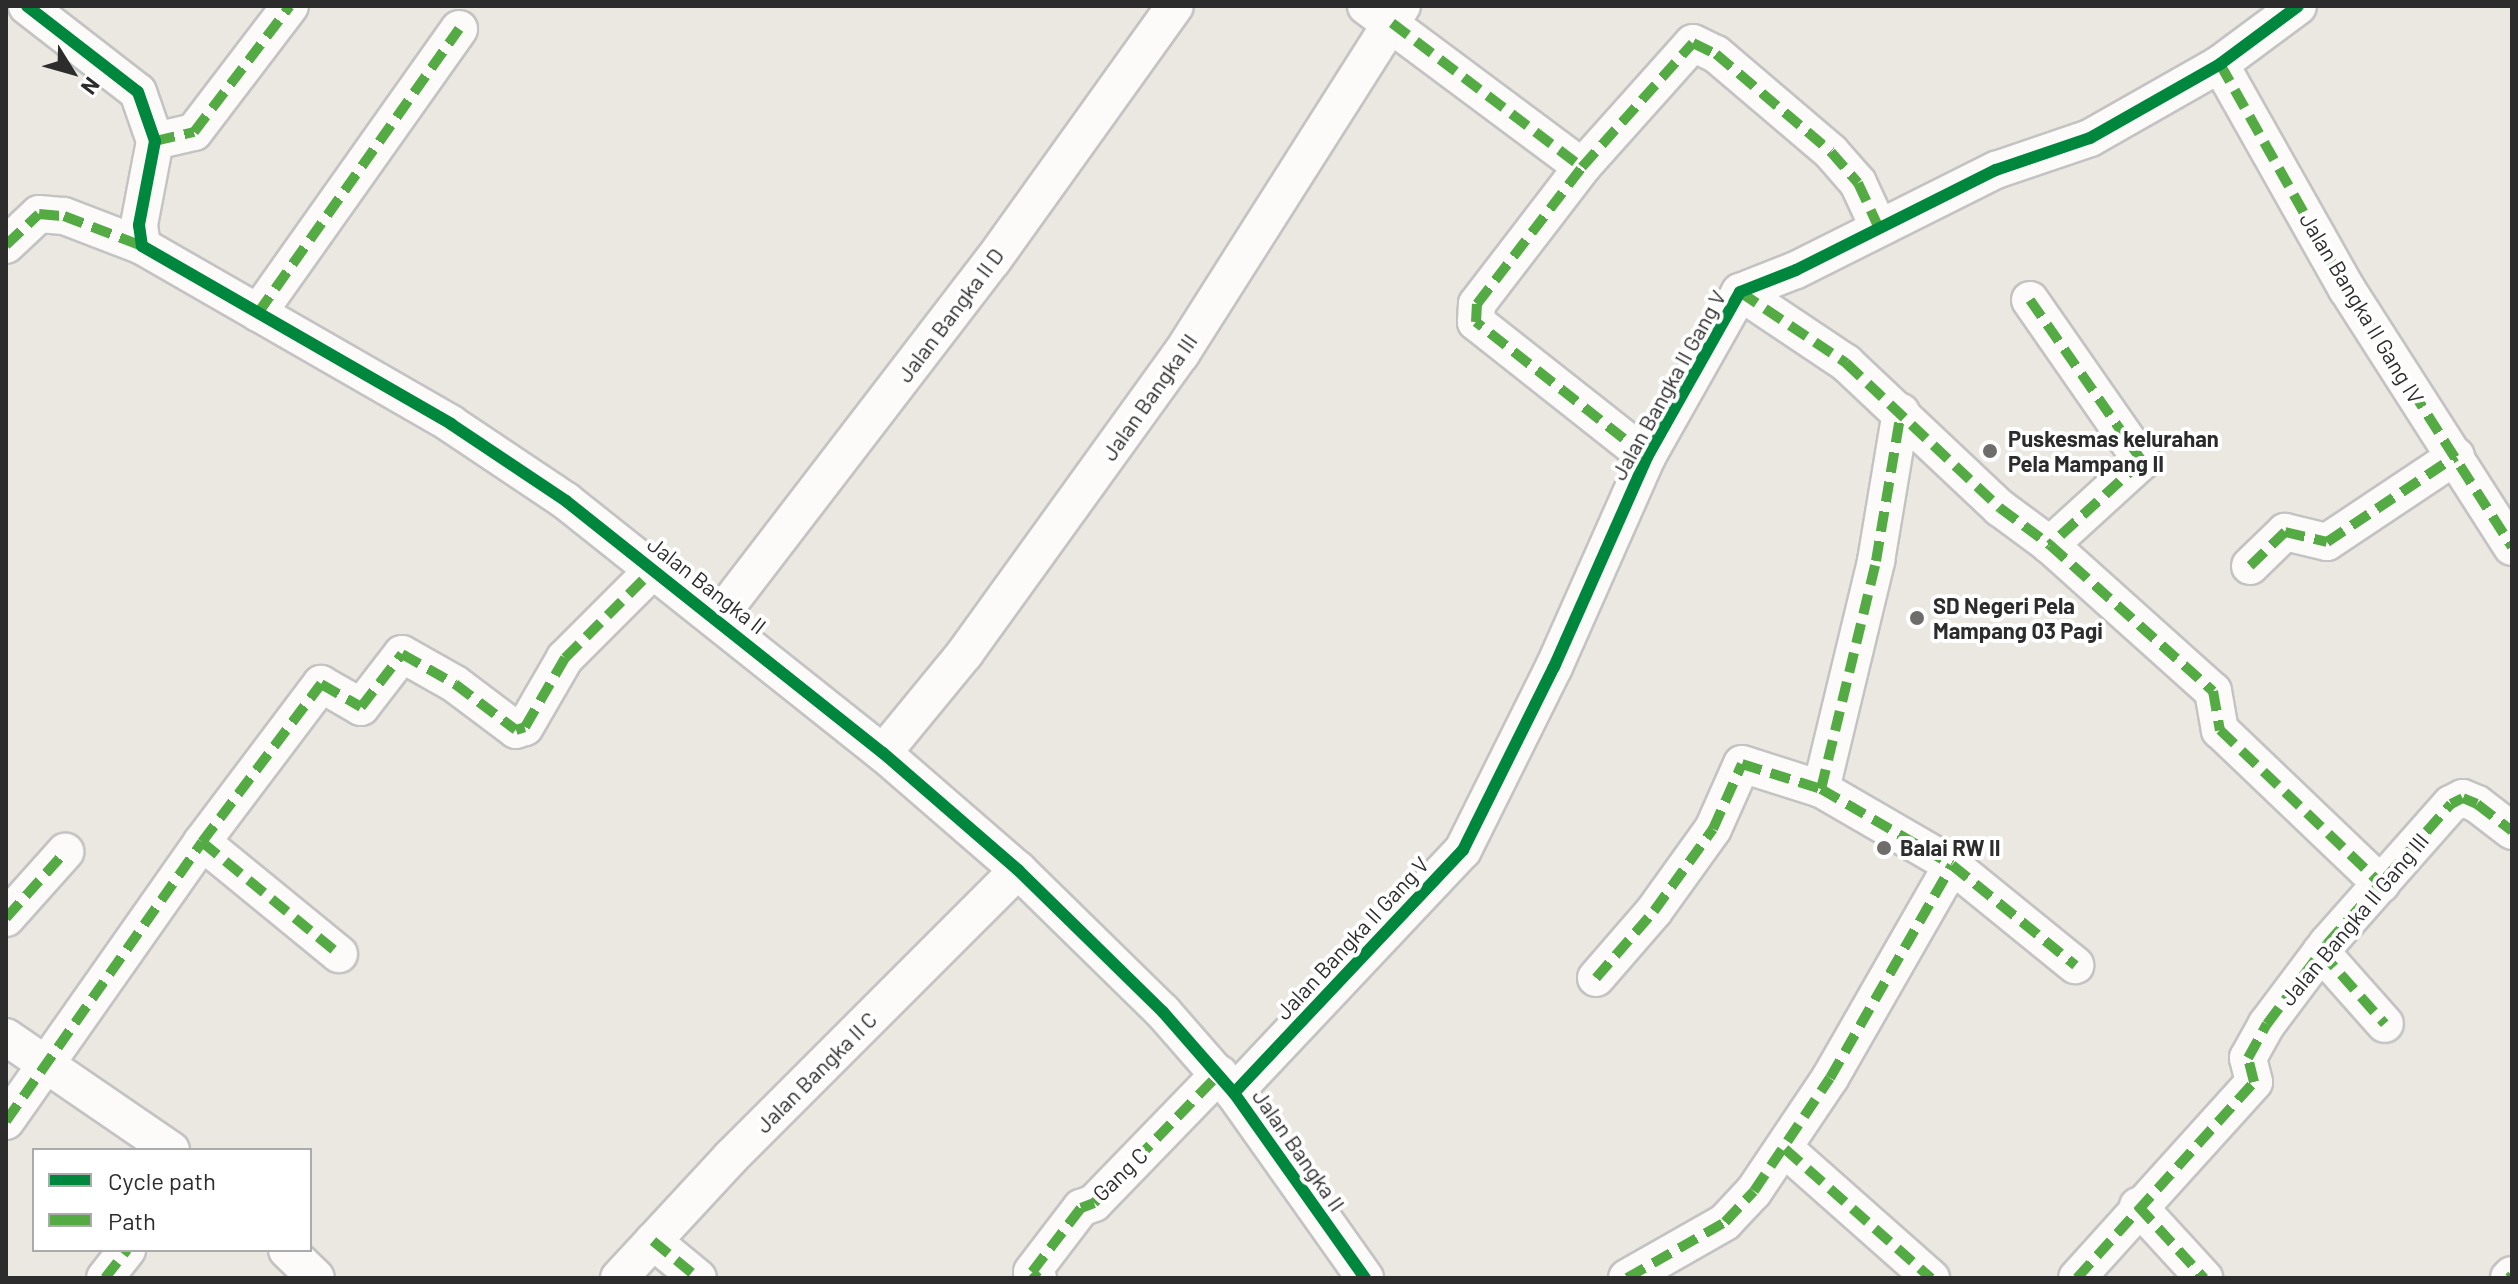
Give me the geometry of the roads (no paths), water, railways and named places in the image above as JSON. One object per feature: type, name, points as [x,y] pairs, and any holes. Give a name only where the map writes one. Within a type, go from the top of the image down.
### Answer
[{"type":"street","points":[[27,6],[138,92],[155,141],[139,225],[142,246]]},
{"type":"street","points":[[155,141],[194,132],[290,6]]},
{"type":"street","name":"Jalan Bangka II D","points":[[718,618],[993,260],[1175,6]]},
{"type":"street","name":"Jalan Bangka II Gang V","points":[[1227,1083],[1463,850],[1554,667],[1647,457],[1740,292],[1796,270],[1878,226],[1996,170],[2090,138],[2220,64],[2298,6]]},
{"type":"street","name":"Jalan Bangka III","points":[[883,753],[965,653],[1181,354],[1386,12],[1582,167]]},
{"type":"street","points":[[258,313],[459,29]]},
{"type":"street","name":"Jalan Bangka II Gang V","points":[[1647,457],[1476,322],[1477,304],[1582,167],[1693,43],[1716,54],[1831,152],[1858,183],[1878,226]]},
{"type":"street","name":"Jalan Bangka II Gang IV","points":[[2220,64],[2347,289],[2512,547]]},
{"type":"street","name":"Jalan Bangka II","points":[[6,245],[39,214],[64,216],[142,246],[451,424],[566,501],[718,618],[883,753],[1085,932],[1227,1083],[1365,1278]]},
{"type":"street","name":"Jalan Bangka II Gang V","points":[[1740,292],[1846,363],[2000,508],[2050,545],[2213,691],[2220,730],[2381,884]]},
{"type":"street","points":[[2030,300],[2142,461],[2050,545]]},
{"type":"street","points":[[1821,789],[1876,561],[1901,412]]},
{"type":"street","points":[[2250,566],[2285,532],[2327,542],[2456,456]]},
{"type":"street","points":[[6,1121],[202,842],[321,684],[361,707],[402,654],[455,684],[516,730],[525,727],[565,658],[654,569]]},
{"type":"street","points":[[1596,978],[1654,911],[1713,829],[1742,764],[1821,789],[1952,865],[2075,965]]},
{"type":"street","name":"Jalan Bangka II Gang III","points":[[2077,1278],[2138,1206],[2254,1082],[2248,1058],[2321,952],[2451,804],[2463,798],[2512,831]]},
{"type":"street","points":[[202,842],[339,954]]},
{"type":"street","points":[[6,918],[65,852]]},
{"type":"street","points":[[1627,1278],[1725,1222],[1785,1149],[1952,865]]},
{"type":"street","name":"Jalan Bangka II C","points":[[619,1278],[1018,870]]},
{"type":"street","points":[[2321,952],[2385,1024]]},
{"type":"street","points":[[6,1037],[168,1148]]},
{"type":"street","name":"Gang C","points":[[1038,1278],[1032,1272],[1081,1208],[1094,1203],[1227,1083]]},
{"type":"street","points":[[1785,1149],[1931,1278]]},
{"type":"street","points":[[2138,1206],[2204,1278]]},
{"type":"street","points":[[653,1241],[698,1278]]},
{"type":"street","points":[[105,1278],[125,1252]]},
{"type":"street","points":[[289,1252],[316,1278]]},
{"type":"place","name":"Puskesmas kelurahan Pela Mampang II","points":[[1990,451]]},
{"type":"place","name":"SD Negeri Pela Mampang 03 Pagi","points":[[1917,618]]},
{"type":"place","name":"Balai RW II","points":[[1884,848]]}]
